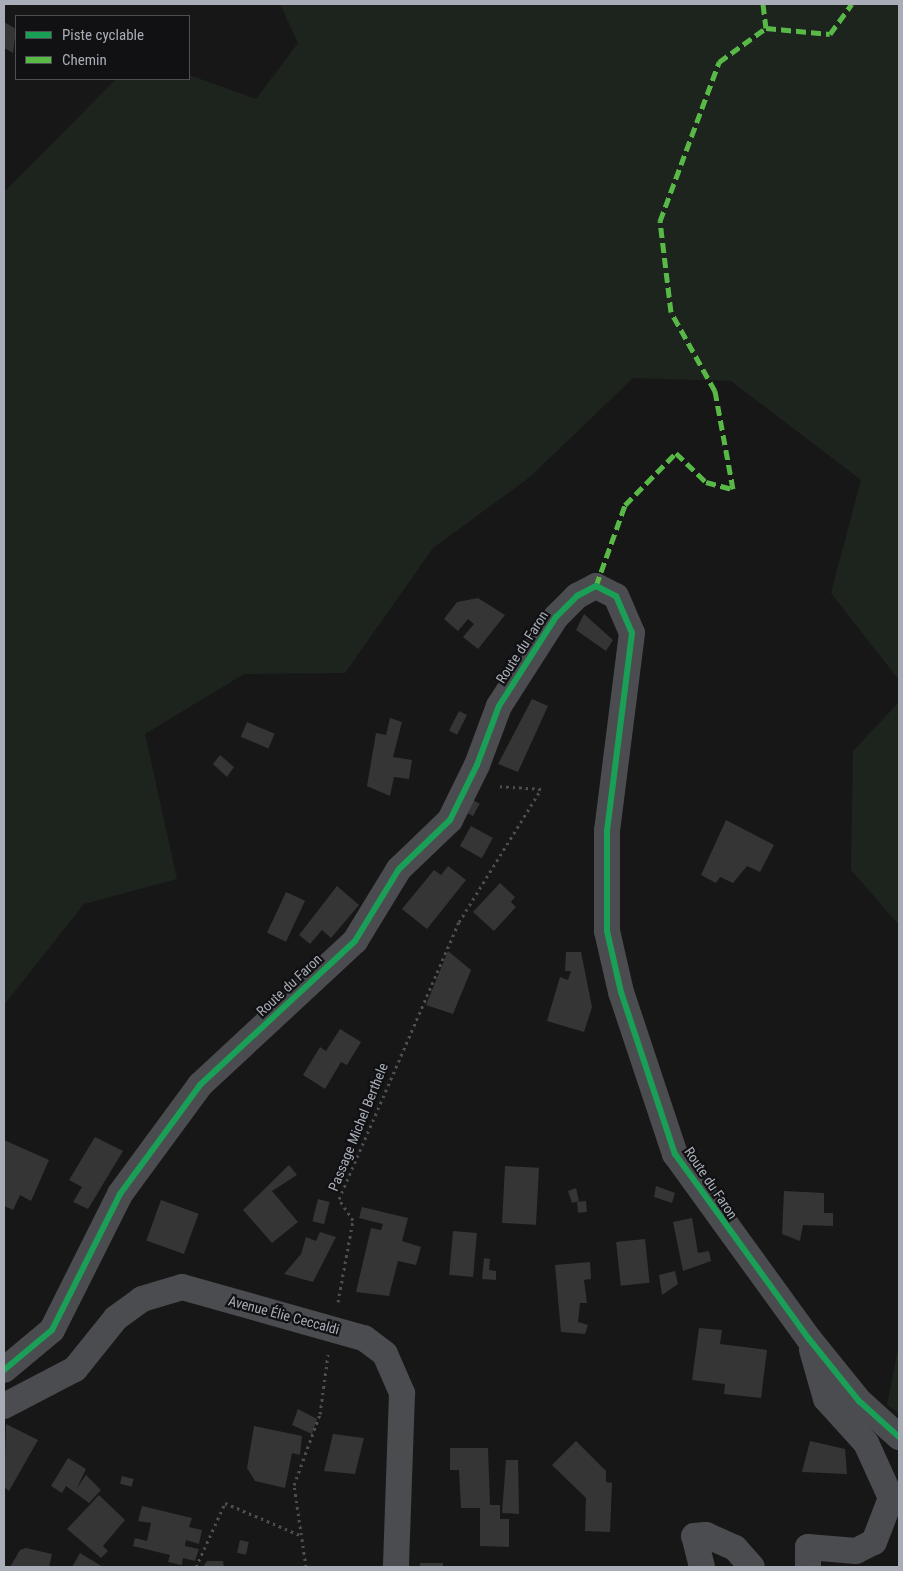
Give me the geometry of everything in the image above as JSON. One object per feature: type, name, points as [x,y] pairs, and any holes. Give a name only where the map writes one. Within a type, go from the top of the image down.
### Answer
[{"type":"street","name":"Route du Faron","points":[[4,1370],[52,1330],[120,1194],[200,1085],[355,941],[399,869],[450,820],[477,765],[499,706],[556,617],[577,596],[596,586],[616,596],[632,633],[607,830],[607,931],[621,992],[675,1154],[809,1339],[859,1401],[899,1437]]},
{"type":"street","name":"Avenue Élie Ceccaldi","points":[[4,1406],[75,1369],[116,1318],[142,1298],[182,1287],[364,1338],[385,1354],[402,1392],[396,1567]]},
{"type":"street","points":[[808,1567],[808,1547],[856,1551],[874,1542],[892,1498],[866,1443],[826,1399],[809,1339]]},
{"type":"street","points":[[702,1567],[694,1536],[706,1535],[735,1548],[752,1567]]},
{"type":"path","points":[[306,1567],[294,1485],[320,1414],[329,1351]]},
{"type":"path","points":[[196,1567],[225,1503],[302,1536]]},
{"type":"shaded area","points":[[280,4],[899,4],[899,680],[831,593],[861,480],[731,381],[633,378],[530,477],[433,548],[345,673],[244,674],[145,734],[177,879],[84,904],[4,1005],[4,192],[115,80],[190,80],[190,75],[256,99],[298,43]]},
{"type":"shaded area","points":[[899,702],[899,925],[851,870],[853,751]]},
{"type":"shaded area","points":[[899,1343],[899,1413],[887,1405]]},
{"type":"building","points":[[4,22],[15,28],[15,37],[13,53],[4,48]]},
{"type":"building","points":[[478,598],[505,615],[478,649],[463,637],[474,624],[468,619],[458,631],[444,619],[457,602]]},
{"type":"building","points":[[584,614],[613,640],[606,651],[576,630]]},
{"type":"building","points":[[532,699],[548,706],[518,772],[498,764]]},
{"type":"building","points":[[459,711],[467,715],[457,735],[449,731]]},
{"type":"building","points":[[390,718],[402,722],[393,757],[412,760],[409,779],[394,777],[390,796],[367,786],[376,733],[386,735]]},
{"type":"building","points":[[247,722],[275,734],[268,748],[241,737]]},
{"type":"building","points":[[220,755],[234,767],[227,777],[213,764]]},
{"type":"building","points":[[471,799],[480,804],[473,816],[464,811]]},
{"type":"building","points":[[726,820],[774,845],[760,872],[747,866],[733,883],[720,877],[716,883],[701,875]]},
{"type":"building","points":[[471,826],[493,838],[482,858],[460,846]]},
{"type":"building","points":[[448,866],[466,880],[427,929],[402,909],[434,870],[441,875]]},
{"type":"building","points":[[500,883],[515,897],[511,902],[516,907],[494,931],[473,912]]},
{"type":"building","points":[[337,886],[359,905],[331,938],[322,930],[310,944],[299,935]]},
{"type":"building","points":[[286,892],[305,901],[286,942],[267,933]]},
{"type":"building","points":[[448,951],[471,970],[453,1014],[426,1005]]},
{"type":"building","points":[[566,952],[581,952],[592,1007],[584,1032],[547,1021],[560,977],[568,980],[571,971],[565,971]]},
{"type":"building","points":[[340,1029],[361,1042],[347,1065],[341,1062],[325,1089],[303,1075],[320,1047],[326,1051]]},
{"type":"building","points":[[95,1137],[123,1151],[88,1209],[73,1202],[82,1187],[69,1180]]},
{"type":"building","points":[[4,1140],[49,1160],[31,1201],[20,1195],[13,1210],[4,1206]]},
{"type":"building","points":[[289,1165],[297,1175],[272,1191],[298,1222],[272,1243],[243,1210]]},
{"type":"building","points":[[505,1166],[539,1168],[536,1225],[502,1223]]},
{"type":"building","points":[[656,1186],[675,1193],[672,1203],[654,1197]]},
{"type":"building","points":[[576,1188],[579,1201],[572,1203],[568,1191]]},
{"type":"building","points":[[784,1191],[824,1193],[824,1213],[833,1213],[833,1226],[803,1225],[800,1241],[782,1234]]},
{"type":"building","points":[[318,1199],[330,1202],[324,1224],[312,1221]]},
{"type":"building","points":[[161,1200],[199,1214],[184,1254],[146,1240]]},
{"type":"building","points":[[586,1201],[587,1212],[578,1213],[577,1202]]},
{"type":"building","points":[[362,1207],[408,1218],[402,1241],[421,1247],[416,1265],[398,1261],[389,1296],[356,1292],[371,1228],[381,1230],[383,1224],[359,1218]]},
{"type":"building","points":[[692,1218],[698,1253],[709,1251],[711,1261],[683,1271],[673,1222]]},
{"type":"building","points":[[453,1231],[477,1233],[473,1277],[449,1275]]},
{"type":"building","points":[[320,1232],[336,1237],[313,1282],[284,1274],[301,1254],[306,1237],[316,1241]]},
{"type":"building","points":[[645,1239],[650,1283],[621,1286],[616,1242]]},
{"type":"building","points":[[484,1258],[490,1259],[489,1270],[496,1271],[496,1280],[482,1279]]},
{"type":"building","points":[[590,1262],[591,1279],[584,1280],[587,1303],[580,1303],[578,1322],[588,1325],[585,1334],[561,1332],[555,1265]]},
{"type":"building","points":[[675,1271],[678,1284],[662,1295],[659,1275]]},
{"type":"building","points":[[699,1328],[722,1330],[720,1344],[767,1350],[761,1398],[724,1394],[725,1384],[692,1380]]},
{"type":"building","points":[[298,1409],[317,1419],[312,1434],[292,1425]]},
{"type":"building","points":[[6,1424],[38,1440],[9,1491],[4,1487]]},
{"type":"building","points":[[254,1426],[302,1436],[300,1455],[292,1453],[285,1488],[255,1481],[247,1468]]},
{"type":"building","points":[[333,1434],[364,1438],[355,1474],[324,1471]]},
{"type":"building","points":[[576,1441],[606,1471],[606,1482],[612,1483],[610,1532],[585,1531],[586,1498],[552,1465]]},
{"type":"building","points":[[810,1441],[845,1449],[847,1474],[802,1472]]},
{"type":"building","points":[[450,1448],[488,1448],[490,1505],[500,1505],[500,1519],[509,1519],[509,1547],[480,1546],[480,1508],[461,1508],[459,1470],[450,1470]]},
{"type":"building","points":[[68,1458],[86,1469],[77,1488],[86,1475],[101,1490],[89,1503],[66,1486],[62,1493],[51,1486]]},
{"type":"building","points":[[506,1460],[518,1460],[519,1514],[502,1513]]},
{"type":"building","points":[[122,1476],[134,1479],[132,1487],[120,1484]]},
{"type":"building","points":[[99,1495],[125,1520],[103,1546],[108,1551],[101,1558],[67,1529]]},
{"type":"building","points":[[142,1506],[192,1518],[189,1527],[202,1530],[199,1544],[186,1540],[185,1546],[199,1549],[195,1561],[183,1558],[182,1565],[168,1562],[170,1555],[133,1546],[135,1538],[147,1541],[151,1523],[138,1521]]},
{"type":"building","points":[[240,1540],[249,1542],[246,1555],[237,1553]]},
{"type":"building","points":[[26,1548],[52,1554],[49,1567],[10,1567],[20,1550]]},
{"type":"building","points":[[80,1553],[103,1567],[72,1567]]},
{"type":"building","points":[[207,1561],[223,1561],[224,1567],[203,1567]]},
{"type":"building","points":[[420,1563],[443,1563],[443,1567],[420,1567]]},
{"type":"marked path","points":[[763,4],[766,28]]},
{"type":"marked path","points":[[596,586],[625,505],[676,453],[706,482],[733,489],[715,391],[671,312],[660,221],[719,62],[766,28],[830,34],[852,4]]},
{"type":"cycle path","points":[[4,1370],[52,1330],[120,1194],[200,1085],[355,941],[399,869],[450,820],[477,765],[499,706],[556,617],[577,596],[596,586],[616,596],[632,633],[607,830],[607,931],[621,992],[675,1154],[809,1339],[859,1401],[899,1437]]}]
